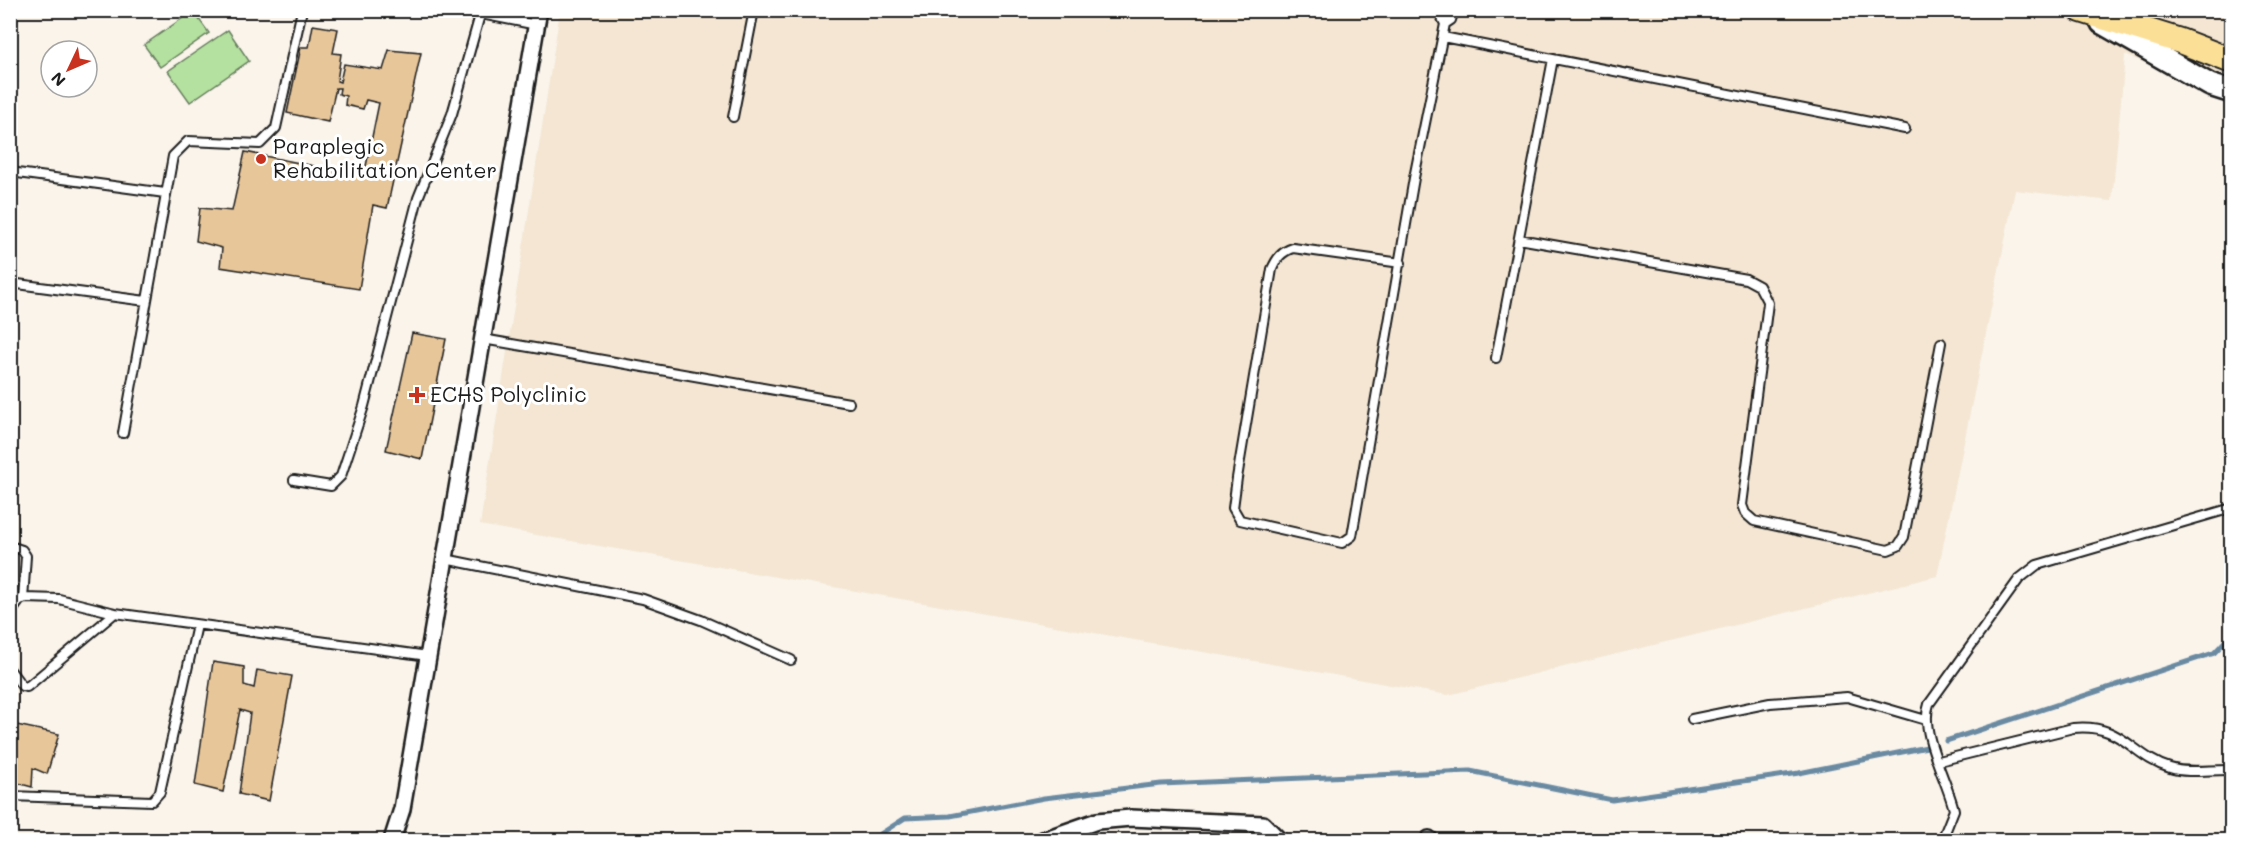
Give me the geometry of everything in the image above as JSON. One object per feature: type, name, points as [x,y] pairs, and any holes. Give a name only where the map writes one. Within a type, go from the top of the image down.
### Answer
[{"type":"highway","points":[[2080,10],[2180,41],[2232,61]]},
{"type":"main road","points":[[2080,10],[2210,85],[2232,92]]},
{"type":"street","points":[[392,840],[402,809],[538,18]]},
{"type":"street","points":[[1043,840],[1097,821],[1131,818],[1256,823],[1267,826],[1279,840]]},
{"type":"lane","points":[[123,433],[173,156],[188,141],[260,144],[269,138],[279,118],[302,10]]},
{"type":"lane","points":[[461,10],[480,15],[538,18]]},
{"type":"lane","points":[[733,117],[754,10]]},
{"type":"lane","points":[[1401,262],[1293,248],[1284,251],[1277,259],[1272,269],[1233,508],[1240,520],[1342,543],[1350,540],[1443,37],[1445,24],[1438,10]]},
{"type":"lane","points":[[1445,24],[1451,20],[1454,10]]},
{"type":"lane","points":[[294,480],[331,486],[341,476],[367,396],[418,198],[452,114],[480,15]]},
{"type":"lane","points":[[1443,37],[1905,129]]},
{"type":"lane","points":[[1496,358],[1553,58]]},
{"type":"lane","points":[[10,172],[165,193]]},
{"type":"lane","points":[[1519,238],[1746,279],[1760,286],[1768,303],[1742,504],[1745,513],[1754,521],[1888,550],[1898,546],[1904,537],[1941,343]]},
{"type":"lane","points":[[10,283],[146,301]]},
{"type":"lane","points":[[483,339],[849,403]]},
{"type":"lane","points":[[1942,840],[1954,810],[1926,720],[1929,704],[2019,579],[2037,565],[2232,508]]},
{"type":"lane","points":[[10,546],[22,550],[26,556],[23,599],[10,614]]},
{"type":"lane","points":[[445,559],[643,599],[701,620],[790,660]]},
{"type":"lane","points":[[23,599],[59,599],[116,613],[428,657]]},
{"type":"lane","points":[[10,670],[22,686],[27,687],[116,613]]},
{"type":"lane","points":[[10,796],[152,801],[160,792],[197,625]]},
{"type":"lane","points":[[1692,719],[1770,703],[1847,697],[1926,720]]},
{"type":"lane","points":[[1939,761],[2073,728],[2090,726],[2108,730],[2171,769],[2232,770]]},
{"type":"shaded area","points":[[560,11],[2231,11],[2231,96],[2125,55],[2112,201],[2015,190],[1937,576],[1448,695],[480,525]]},
{"type":"green space","points":[[193,11],[209,33],[160,67],[144,45]]},
{"type":"green space","points":[[228,30],[249,61],[190,102],[168,71]]},
{"type":"building","name":"Paraplegic Rehabilitation Center","points":[[313,25],[338,29],[333,53],[341,54],[337,81],[340,82],[344,64],[383,70],[389,50],[421,53],[387,208],[373,205],[359,289],[220,267],[222,248],[196,241],[200,208],[232,211],[245,152],[364,176],[379,103],[366,100],[363,109],[345,105],[346,96],[339,94],[340,88],[336,88],[328,122],[287,113],[301,47],[309,47]]},
{"type":"building","name":"ECHS Polyclinic","points":[[412,333],[446,339],[422,459],[386,450]]},
{"type":"building","points":[[213,662],[244,667],[244,685],[254,688],[257,670],[292,676],[269,801],[239,794],[250,713],[240,710],[223,792],[195,785]]},
{"type":"building","points":[[12,724],[59,734],[47,774],[33,768],[32,787],[10,781]]},
{"type":"waterway","points":[[1946,741],[2214,653],[2232,634]]},
{"type":"waterway","points":[[871,840],[905,818],[950,816],[1044,798],[1161,784],[1470,771],[1612,800],[1799,773],[1927,747]]},
{"type":"place","name":"Paraplegic Rehabilitation Center","points":[[261,159]]},
{"type":"place","name":"ECHS Polyclinic","points":[[417,395]]}]
